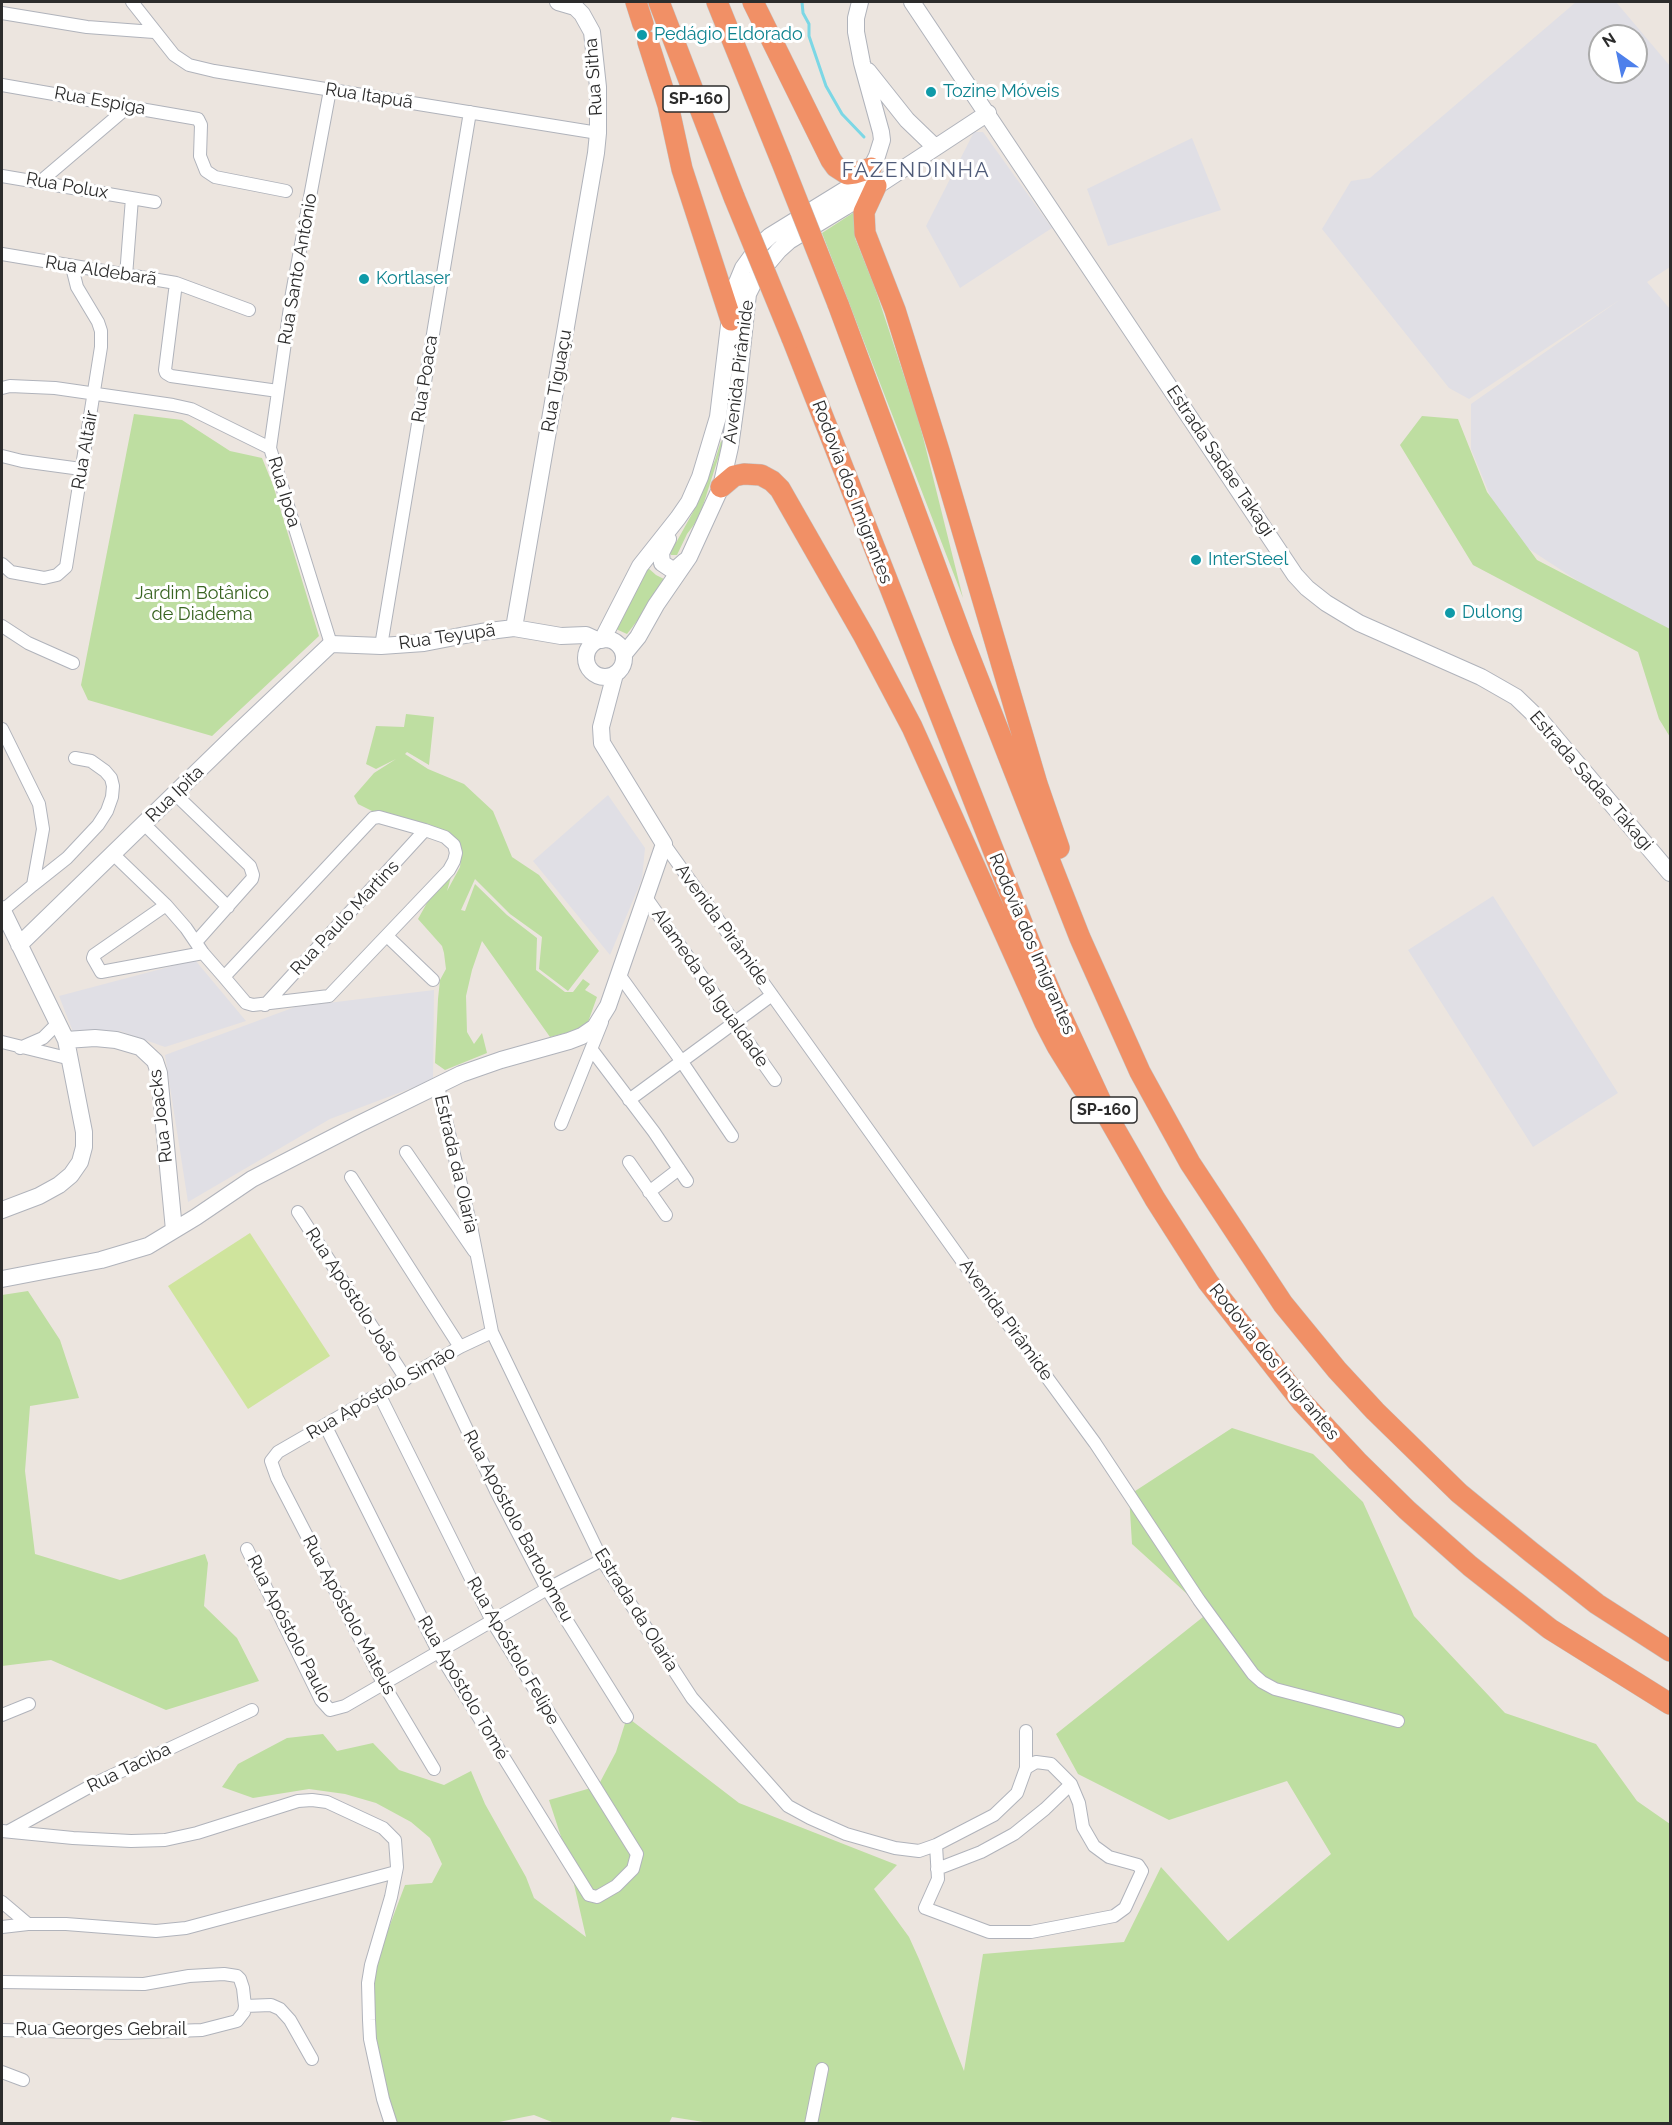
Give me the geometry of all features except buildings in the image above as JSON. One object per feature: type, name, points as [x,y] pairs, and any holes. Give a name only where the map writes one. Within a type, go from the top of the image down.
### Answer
[{"type":"highway","points":[[636,2],[668,105],[682,169],[731,320]]},
{"type":"highway","name":"Rodovia dos Imigrantes","points":[[659,2],[1030,946],[1108,1117],[1155,1199],[1208,1282],[1302,1402],[1407,1510],[1470,1566],[1550,1629],[1671,1704]]},
{"type":"highway","name":"SP-160","points":[[717,2],[838,304],[962,638],[1064,897],[1114,1018],[1167,1124],[1259,1269],[1313,1341],[1375,1411],[1459,1493],[1597,1604],[1671,1651]]},
{"type":"highway","points":[[753,2],[831,160],[836,167],[847,174],[855,173],[874,177],[864,212],[864,228],[895,310],[939,450],[1034,773],[1066,868],[1064,897]]},
{"type":"highway","points":[[721,487],[734,476],[744,474],[761,476],[772,481],[780,489],[864,636],[912,727],[1049,1031],[1076,1077],[1108,1117]]},
{"type":"main road","name":"Rua Sitha","points":[[558,2],[575,7],[582,14],[592,32],[598,87],[598,133]]},
{"type":"main road","name":"Avenida Pirâmide","points":[[860,2],[856,18],[856,32],[882,140],[874,177]]},
{"type":"main road","name":"Estrada Sadae Takagi","points":[[912,2],[1295,574],[1307,588],[1326,603],[1359,623],[1481,677],[1516,697],[1542,722],[1671,873]]},
{"type":"main road","points":[[862,63],[884,93],[935,147]]},
{"type":"main road","name":"Avenida Pirâmide","points":[[624,654],[638,637],[689,557],[721,487],[730,447],[747,303],[757,276],[789,241],[874,177],[935,147],[988,113]]},
{"type":"main road","name":"Rua Tiguaçu","points":[[514,628],[598,133]]},
{"type":"main road","name":"Avenida Pirâmide","points":[[595,644],[640,566],[689,502],[705,463],[718,417],[733,292],[736,281],[748,260],[759,246],[788,224],[846,190],[864,176],[874,177]]},
{"type":"main road","points":[[689,502],[682,521],[660,553],[660,558],[666,567],[671,569],[679,567],[689,557]]},
{"type":"main road","name":"Rua Teyupã","points":[[331,644],[381,646],[424,643],[514,628],[561,636],[586,635],[595,644]]},
{"type":"main road","points":[[615,642],[624,654],[622,668],[608,676],[589,669],[587,663],[595,644],[615,642]]},
{"type":"main road","name":"Rua Ipita","points":[[19,945],[331,644]]},
{"type":"main road","points":[[2,1279],[132,1252],[148,1246],[289,1158],[461,1074],[569,1041],[590,1031],[604,1014],[612,997],[618,973],[664,844],[602,743],[601,727],[607,699],[608,676]]},
{"type":"main road","points":[[2,910],[66,1040],[84,1132],[84,1147],[80,1162],[71,1175],[59,1185],[2,1210]]},
{"type":"main road","name":"Rua Joacks","points":[[66,1040],[95,1038],[116,1040],[140,1047],[155,1061],[159,1073],[174,1230]]},
{"type":"street","name":"Rua Itapuã","points":[[132,2],[178,59],[189,65],[214,71],[598,133]]},
{"type":"street","points":[[2,13],[87,27],[154,32]]},
{"type":"street","name":"Rua Espiga","points":[[2,84],[198,119],[201,125],[200,156],[206,171],[215,177],[286,191]]},
{"type":"street","name":"Rua Santo Antônio","points":[[270,448],[292,293],[330,90]]},
{"type":"street","points":[[41,181],[129,106]]},
{"type":"street","name":"Rua Poaca","points":[[381,646],[470,112]]},
{"type":"street","name":"Rua Polux","points":[[2,176],[155,202]]},
{"type":"street","name":"Rua Polux","points":[[126,276],[132,198]]},
{"type":"street","name":"Rua Aldebarã","points":[[2,254],[176,284],[166,373],[171,376],[278,391]]},
{"type":"street","name":"Rua Altair","points":[[2,564],[10,572],[44,578],[57,575],[66,567],[101,347],[101,331],[95,316],[77,287],[72,267]]},
{"type":"street","points":[[176,284],[249,310]]},
{"type":"street","name":"Rua Ipoa","points":[[2,388],[10,386],[55,388],[191,409],[270,448],[331,644]]},
{"type":"street","points":[[2,456],[81,469]]},
{"type":"street","points":[[2,626],[28,643],[73,663]]},
{"type":"street","points":[[2,729],[39,804],[43,818],[33,885]]},
{"type":"street","points":[[2,910],[67,858],[98,825],[107,811],[112,797],[111,778],[91,761],[75,758]]},
{"type":"street","points":[[166,905],[94,955],[93,958],[101,972],[200,947],[228,907],[252,879],[252,870],[175,794]]},
{"type":"street","points":[[113,854],[166,905],[224,977],[246,1003],[265,1005],[329,996],[449,870],[454,861],[454,845],[450,840],[425,830],[379,817],[373,818],[224,977]]},
{"type":"street","points":[[144,824],[228,907]]},
{"type":"street","name":"Rua Paulo Martins","points":[[265,1005],[425,830]]},
{"type":"street","name":"Avenida Pirâmide","points":[[664,844],[1095,1443],[1199,1600],[1253,1674],[1275,1689],[1398,1721]]},
{"type":"street","name":"Alameda da Igualdade","points":[[645,896],[775,1080]]},
{"type":"street","points":[[387,936],[433,980]]},
{"type":"street","points":[[618,973],[732,1136]]},
{"type":"street","points":[[629,1100],[772,995]]},
{"type":"street","points":[[561,1124],[592,1050],[604,1014]]},
{"type":"street","points":[[20,1048],[43,1038],[57,1024]]},
{"type":"street","points":[[569,1041],[577,1043],[581,1048],[583,1068]]},
{"type":"street","points":[[2,1042],[71,1059]]},
{"type":"street","points":[[592,1050],[687,1181]]},
{"type":"street","name":"Estrada da Olaria","points":[[438,1086],[472,1231],[492,1332],[602,1560],[692,1698],[788,1806],[836,1830],[895,1848],[919,1851],[936,1845],[994,1815],[1017,1793],[1026,1768],[1026,1731]]},
{"type":"street","points":[[406,1152],[476,1255]]},
{"type":"street","points":[[629,1162],[666,1215]]},
{"type":"street","points":[[649,1192],[679,1169]]},
{"type":"street","points":[[351,1177],[460,1347]]},
{"type":"street","name":"Rua Apóstolo João","points":[[298,1212],[406,1379]]},
{"type":"street","name":"Rua Apóstolo Simão","points":[[272,1458],[460,1347],[492,1332]]},
{"type":"street","name":"Rua Apóstolo Bartolomeu","points":[[435,1362],[496,1491],[547,1588],[627,1717]]},
{"type":"street","name":"Rua Apóstolo Felipe","points":[[379,1394],[492,1622],[637,1854],[633,1869]]},
{"type":"street","name":"Rua Apóstolo Tomé","points":[[325,1425],[439,1653],[589,1895],[597,1897],[616,1886],[633,1869]]},
{"type":"street","name":"Rua Apóstolo Mateus","points":[[272,1458],[271,1463],[277,1478],[384,1684],[434,1769]]},
{"type":"street","name":"Rua Apóstolo Paulo","points":[[247,1548],[321,1700],[330,1710],[345,1706],[384,1684]]},
{"type":"street","points":[[384,1684],[547,1588],[602,1560]]},
{"type":"street","points":[[2,1715],[29,1704]]},
{"type":"street","name":"Rua Taciba","points":[[5,1831],[98,1782],[252,1710]]},
{"type":"street","points":[[936,1845],[938,1879],[925,1908],[989,1932],[1031,1932],[1114,1916],[1125,1908],[1142,1871],[1138,1865],[1109,1857],[1094,1846],[1083,1827],[1079,1803],[1071,1784],[1051,1764],[1036,1762],[1026,1768]]},
{"type":"street","points":[[937,1869],[981,1852],[1014,1834],[1071,1784]]},
{"type":"street","points":[[5,1831],[73,1838],[165,1840],[312,1800],[327,1802],[383,1828],[395,1840],[396,1872],[388,1907],[374,1950],[368,1983],[370,2039],[383,2099],[392,2124]]},
{"type":"street","points":[[2,1927],[66,1924],[156,1931],[186,1928],[396,1872]]},
{"type":"street","points":[[2,1902],[28,1924]]},
{"type":"street","points":[[2,1982],[144,1984],[189,1976],[224,1974],[240,1979],[245,2006],[271,2005],[280,2009],[290,2020],[312,2059]]},
{"type":"street","name":"Rua Georges Gebrail","points":[[2,2030],[120,2033],[202,2030],[237,2021],[244,2012],[245,2006]]},
{"type":"street","points":[[811,2124],[822,2068]]},
{"type":"street","points":[[2,2072],[23,2080]]},
{"type":"shaded area","points":[[1576,2],[1616,2],[1635,24],[1588,24],[1588,84],[1648,84],[1648,40],[1670,66],[1670,267],[1647,282],[1670,309],[1670,632],[1651,629],[1526,547],[1496,510],[1471,449],[1471,404],[1621,299],[1469,399],[1449,388],[1322,229],[1351,181],[1370,178]]},
{"type":"shaded area","points":[[974,132],[983,132],[1052,228],[960,288],[926,226]]},
{"type":"shaded area","points":[[1192,138],[1221,210],[1108,246],[1087,189]]},
{"type":"shaded area","points":[[608,795],[645,848],[642,879],[610,955],[533,861]]},
{"type":"shaded area","points":[[1493,896],[1618,1093],[1533,1147],[1408,950]]},
{"type":"shaded area","points":[[195,960],[246,1021],[165,1047],[120,1031],[73,1032],[59,996]]},
{"type":"shaded area","points":[[434,990],[433,1080],[330,1119],[188,1202],[165,1055],[295,1007]]},
{"type":"green space","points":[[856,211],[855,238],[874,285],[919,421],[963,598],[822,233]]},
{"type":"green space","name":"Jardim Botânico de Diadema","points":[[134,414],[182,420],[230,451],[262,458],[273,485],[319,636],[212,736],[88,700],[81,685]]},
{"type":"green space","points":[[1422,416],[1458,419],[1487,492],[1537,560],[1670,629],[1670,737],[1659,719],[1638,652],[1473,565],[1400,445]]},
{"type":"green space","points":[[721,441],[723,443],[699,518],[687,534],[677,555],[671,555],[668,551],[677,541],[693,512]]},
{"type":"green space","points":[[647,567],[668,581],[627,634],[616,629]]},
{"type":"green space","points":[[406,714],[434,717],[429,765],[407,752],[405,754],[428,769],[464,784],[493,811],[512,857],[539,875],[599,951],[568,991],[539,969],[542,937],[510,914],[475,879],[461,910],[465,911],[475,884],[507,915],[537,938],[536,970],[565,992],[573,992],[583,979],[590,984],[585,990],[597,997],[587,1025],[550,1037],[482,941],[466,996],[467,1032],[474,1044],[482,1033],[487,1053],[445,1070],[435,1063],[440,980],[446,969],[442,946],[418,919],[428,901],[451,877],[447,891],[460,867],[462,850],[457,839],[446,831],[374,812],[358,804],[354,796],[374,773],[396,759],[376,769],[366,764],[376,726],[404,727]]},
{"type":"green space","points":[[250,1233],[330,1356],[248,1409],[168,1286]]},
{"type":"green space","points":[[28,1291],[60,1340],[79,1398],[30,1406],[25,1471],[35,1554],[120,1580],[205,1554],[208,1563],[204,1606],[237,1638],[259,1681],[166,1710],[51,1660],[2,1666],[2,1295]]},
{"type":"green space","points":[[1232,1428],[1313,1454],[1363,1502],[1414,1616],[1505,1713],[1596,1744],[1637,1801],[1670,1824],[1670,2123],[716,2124],[672,2117],[669,2123],[557,2124],[534,2115],[494,2123],[395,2123],[379,2079],[368,1983],[405,1885],[432,1883],[442,1864],[430,1838],[411,1822],[376,1803],[345,1794],[309,1789],[253,1798],[222,1787],[238,1764],[287,1738],[323,1734],[337,1751],[373,1743],[399,1770],[444,1785],[471,1771],[485,1804],[526,1877],[534,1898],[586,1937],[568,1858],[549,1800],[598,1786],[616,1752],[627,1717],[739,1803],[897,1865],[874,1889],[909,1937],[964,2071],[983,1954],[1124,1942],[1161,1867],[1228,1941],[1331,1854],[1287,1781],[1169,1820],[1078,1774],[1056,1734],[1208,1613],[1132,1544],[1129,1495]]},
{"type":"waterway","points":[[802,2],[803,13],[809,24],[809,36],[826,86],[842,114],[864,137]]},
{"type":"place","name":"Pedágio Eldorado","points":[[642,35]]},
{"type":"place","name":"Tozine Móveis","points":[[931,92]]},
{"type":"place","name":"Kortlaser","points":[[364,279]]},
{"type":"place","name":"InterSteel","points":[[1196,560]]},
{"type":"place","name":"Dulong","points":[[1450,613]]},
{"type":"district","name":"FAZENDINHA","points":[[916,171]]}]
